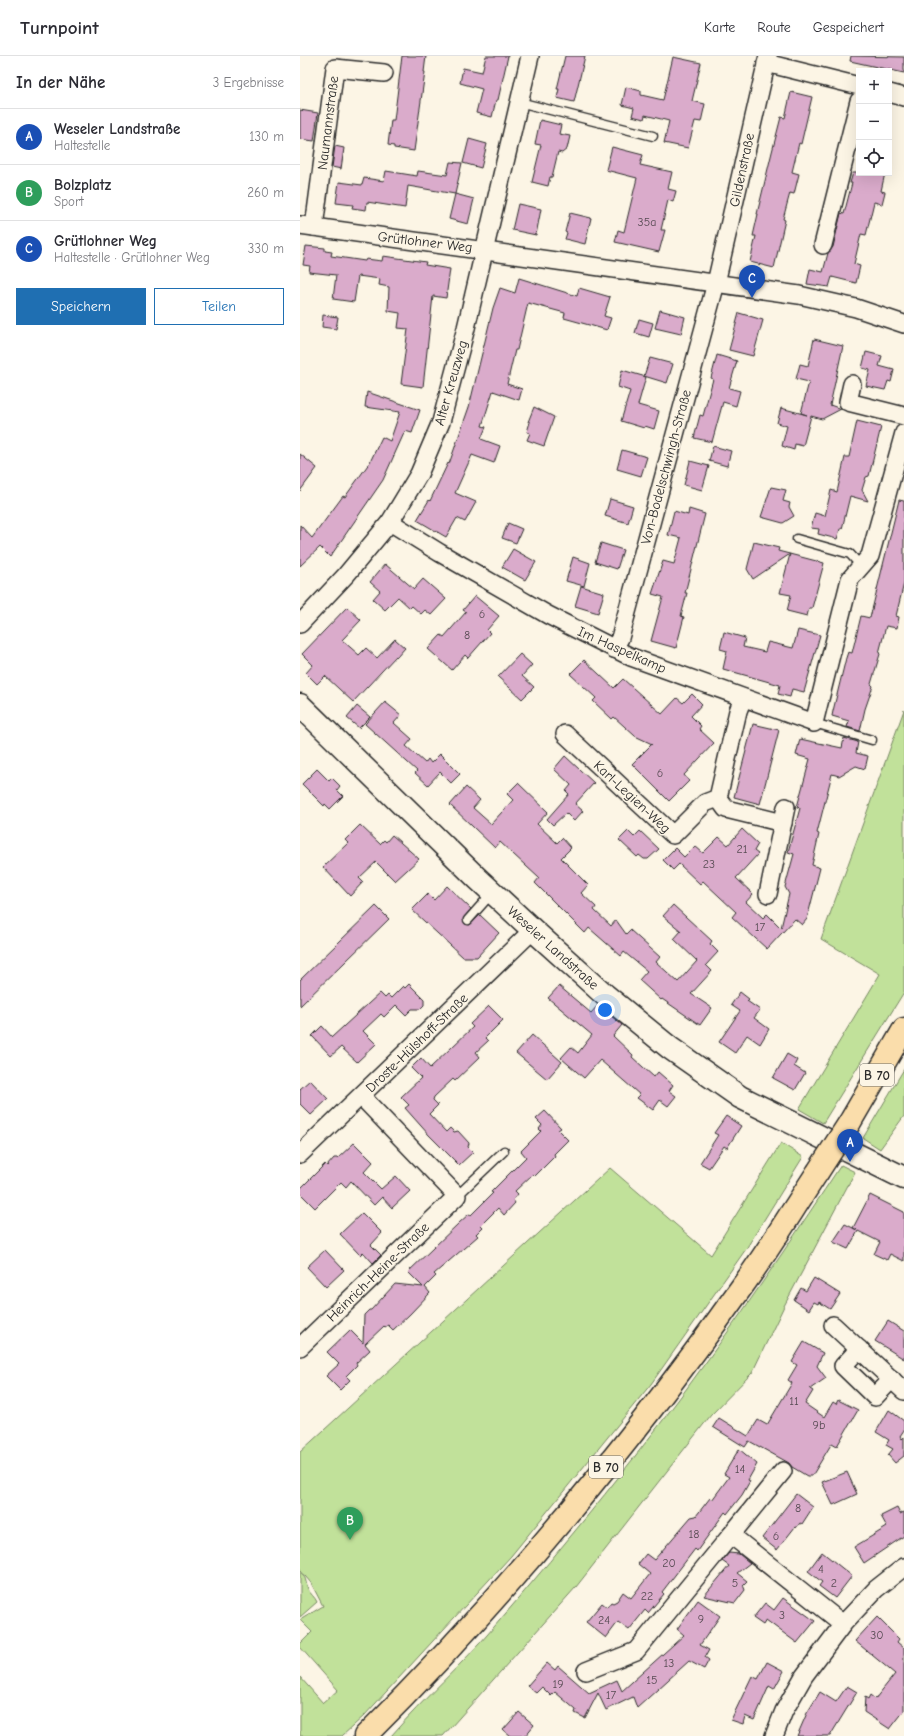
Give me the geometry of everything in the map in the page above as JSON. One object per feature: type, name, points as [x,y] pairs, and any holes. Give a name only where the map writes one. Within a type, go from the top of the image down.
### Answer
[{"type":"main road","name":"B 70","points":[[365,1736],[415,1686],[511,1582],[622,1448],[742,1288],[850,1122],[904,1029]]},
{"type":"street","name":"Alter Kreuzweg","points":[[300,624],[346,575],[390,522],[419,474],[441,422],[466,328],[530,56]]},
{"type":"street","points":[[767,60],[856,85]]},
{"type":"street","name":"Gildenstraße","points":[[716,283],[767,60]]},
{"type":"street","name":"Naumannstraße","points":[[307,226],[335,68],[384,74]]},
{"type":"street","points":[[892,94],[904,97]]},
{"type":"street","points":[[823,245],[858,104]]},
{"type":"street","name":"Grütlohner Weg","points":[[307,226],[484,250],[688,281],[716,283],[799,295],[856,308],[904,324]]},
{"type":"street","name":"Von-Bodelschwingh-Straße","points":[[614,649],[620,638],[716,283]]},
{"type":"street","points":[[852,384],[848,402],[904,416]]},
{"type":"street","points":[[814,724],[850,579],[870,556],[904,433]]},
{"type":"street","name":"Im Haspelkamp","points":[[390,522],[486,580],[548,615],[614,649],[631,657],[814,724]]},
{"type":"street","points":[[743,698],[738,711],[718,798],[726,809],[785,815],[768,894]]},
{"type":"street","name":"Weseler Landstraße","points":[[300,705],[492,892],[605,995],[664,1044],[740,1098],[904,1178]]},
{"type":"street","name":"Karl-Legien-Weg","points":[[564,734],[673,835],[704,803],[718,798]]},
{"type":"street","name":"Droste-Hülshoff-Straße","points":[[300,1154],[533,930]]},
{"type":"street","points":[[361,1096],[457,1196]]},
{"type":"street","name":"Heinrich-Heine-Straße","points":[[300,1347],[457,1196]]},
{"type":"street","points":[[833,1325],[904,1391]]},
{"type":"street","points":[[859,1348],[843,1366],[874,1397],[892,1379]]},
{"type":"street","points":[[586,1671],[636,1651],[783,1471]]},
{"type":"street","points":[[731,1535],[843,1624]]},
{"type":"street","points":[[774,1736],[784,1711],[804,1676],[843,1624],[876,1589],[904,1566]]},
{"type":"lane","points":[[519,102],[653,136]]},
{"type":"lane","points":[[797,540],[850,554],[861,566]]},
{"type":"lane","name":"Im Haspelkamp","points":[[814,724],[872,740]]},
{"type":"lane","points":[[468,920],[492,892]]},
{"type":"lane","name":"Heinrich-Heine-Straße","points":[[457,1196],[504,1151]]},
{"type":"green space","points":[[904,710],[904,992],[823,1123],[799,1109],[880,974],[821,939]]},
{"type":"green space","points":[[904,1069],[904,1116],[880,1149],[863,1138]]},
{"type":"green space","points":[[781,1143],[803,1157],[746,1249],[651,1384],[511,1556],[364,1716],[342,1736],[300,1736],[300,1677],[323,1703],[338,1690],[300,1647],[300,1644],[312,1632],[300,1620],[323,1606],[311,1583],[300,1570],[300,1452],[610,1168],[711,1255]]},
{"type":"green space","points":[[841,1165],[855,1172],[784,1306],[752,1373],[711,1415],[576,1587],[443,1736],[391,1736],[482,1641],[550,1561],[631,1461],[684,1393],[726,1334]]},
{"type":"green space","points":[[300,1572],[305,1578],[309,1591],[317,1602],[300,1617]]},
{"type":"building","points":[[402,56],[426,56],[414,151],[394,148],[394,146],[388,145],[391,120],[394,120]]},
{"type":"building","points":[[486,56],[508,56],[498,100],[496,100],[492,117],[476,113],[482,89],[460,83],[463,68],[482,72]]},
{"type":"building","points":[[565,56],[585,56],[574,102],[557,98],[559,89],[557,89]]},
{"type":"building","points":[[851,56],[904,57],[904,73],[892,70],[892,68],[882,68],[850,61]]},
{"type":"building","points":[[673,57],[701,63],[692,101],[705,104],[701,122],[695,121],[688,148],[664,143],[669,121],[645,115],[644,119],[632,116],[634,108],[622,105],[626,87],[641,91],[641,95],[663,100]]},
{"type":"building","points":[[791,92],[812,97],[801,144],[799,143],[792,172],[799,174],[794,194],[790,193],[783,219],[785,220],[774,268],[750,262],[756,236],[753,236],[757,214],[781,117],[785,118]]},
{"type":"building","points":[[300,110],[318,113],[314,141],[300,139]]},
{"type":"building","points":[[540,120],[561,125],[559,134],[570,136],[567,149],[562,153],[558,152],[552,177],[550,177],[548,186],[532,182],[541,145],[535,144]]},
{"type":"building","points":[[469,139],[487,144],[481,168],[463,163]]},
{"type":"building","points":[[335,146],[344,148],[341,169],[332,167]]},
{"type":"building","points":[[612,147],[643,155],[640,165],[672,172],[668,189],[676,191],[673,202],[668,200],[661,230],[665,230],[659,252],[615,242],[618,230],[624,232],[637,178],[606,170]]},
{"type":"building","points":[[450,162],[462,163],[455,194],[408,186],[405,208],[367,202],[366,210],[352,208],[353,205],[336,203],[339,182],[362,185],[364,178],[384,181],[386,171],[417,176],[418,171],[447,175]]},
{"type":"building","points":[[853,173],[856,173],[856,176],[884,176],[881,191],[885,192],[882,204],[874,202],[866,235],[861,234],[854,264],[860,266],[856,283],[832,277],[829,287],[807,284],[810,269],[823,272],[828,253],[833,247],[841,213],[844,214],[852,183],[850,183]]},
{"type":"building","points":[[455,194],[474,199],[468,224],[449,219]]},
{"type":"building","points":[[518,204],[541,209],[536,235],[512,230]]},
{"type":"building","points":[[570,213],[591,218],[585,244],[565,239],[567,233],[565,232]]},
{"type":"building","points":[[306,246],[325,248],[325,251],[332,252],[331,256],[365,261],[366,259],[382,261],[383,256],[426,262],[425,265],[450,269],[446,298],[433,296],[423,387],[401,384],[408,329],[398,328],[400,313],[388,311],[389,287],[379,285],[380,279],[358,276],[354,302],[333,299],[336,275],[309,272],[310,266],[303,265]]},
{"type":"building","points":[[519,278],[577,296],[579,288],[610,297],[604,316],[611,318],[607,330],[564,318],[565,313],[528,303],[507,384],[522,389],[519,400],[493,391],[482,426],[486,427],[481,439],[500,446],[494,463],[472,455],[455,493],[476,502],[465,522],[457,518],[446,537],[417,520],[429,500],[430,501],[448,463],[449,464],[469,407],[493,308],[500,288],[515,293]]},
{"type":"building","points":[[660,310],[685,317],[681,334],[655,328]]},
{"type":"building","points":[[739,313],[763,320],[753,356],[729,350]]},
{"type":"building","points":[[323,315],[338,317],[336,329],[322,327]]},
{"type":"building","points":[[639,319],[653,323],[649,337],[635,333]]},
{"type":"building","points":[[814,339],[843,346],[830,405],[841,409],[822,419],[811,416],[803,446],[795,444],[794,450],[782,446],[787,426],[777,423],[781,408],[807,415],[801,413],[809,382],[796,379],[800,364],[808,366]]},
{"type":"building","points":[[866,352],[882,356],[879,366],[894,370],[891,382],[888,381],[885,390],[866,386],[870,370],[862,368]]},
{"type":"building","points":[[717,355],[737,361],[729,388],[740,391],[736,406],[723,402],[712,442],[694,438],[700,415],[703,416],[713,379],[711,378]]},
{"type":"building","points":[[650,358],[673,364],[667,383],[644,376]]},
{"type":"building","points":[[622,370],[646,377],[638,405],[659,411],[654,429],[645,426],[644,428],[621,421],[630,391],[618,387]]},
{"type":"building","points":[[367,392],[420,410],[412,433],[405,431],[383,480],[330,557],[320,547],[300,566],[300,525],[312,538],[343,496],[345,497],[370,462],[382,437],[390,441],[400,412],[365,407]]},
{"type":"building","points":[[534,407],[554,417],[544,446],[527,440],[530,433],[527,432],[530,422],[528,422]]},
{"type":"building","points":[[857,421],[881,427],[869,476],[866,477],[862,490],[868,501],[850,496],[842,529],[840,529],[837,539],[818,534],[819,529],[811,528],[815,513],[825,516],[831,490],[837,492],[845,457],[849,457]]},
{"type":"building","points":[[713,446],[731,451],[727,466],[709,461]]},
{"type":"building","points":[[622,450],[647,457],[641,476],[617,469]]},
{"type":"building","points":[[300,454],[317,468],[300,491]]},
{"type":"building","points":[[690,461],[709,466],[702,490],[684,485]]},
{"type":"building","points":[[771,487],[786,490],[783,501],[790,503],[789,507],[794,516],[783,523],[761,517]]},
{"type":"building","points":[[610,499],[633,506],[628,523],[605,516]]},
{"type":"building","points":[[899,500],[904,501],[904,583],[896,616],[899,617],[897,628],[886,626],[880,654],[871,684],[873,686],[865,709],[860,731],[847,727],[849,721],[832,716],[846,658],[848,652],[852,653],[861,616],[870,618]]},
{"type":"building","points":[[689,509],[705,514],[685,593],[687,593],[681,616],[684,617],[676,648],[651,641],[663,597],[652,594],[663,561],[674,564],[681,538],[668,535],[674,511],[688,515]]},
{"type":"building","points":[[508,523],[522,529],[516,543],[502,538]]},
{"type":"building","points":[[754,542],[779,548],[778,551],[790,554],[753,579],[747,569]]},
{"type":"building","points":[[601,543],[623,550],[617,569],[595,562]]},
{"type":"building","points":[[513,549],[536,562],[525,580],[502,567]]},
{"type":"building","points":[[790,554],[824,563],[812,608],[809,608],[807,616],[787,611],[791,595],[780,593]]},
{"type":"building","points":[[573,557],[590,563],[584,586],[566,581]]},
{"type":"building","points":[[385,564],[414,589],[423,579],[446,599],[431,615],[425,610],[421,614],[412,606],[410,608],[398,597],[385,610],[373,599],[380,591],[370,582]]},
{"type":"building","points":[[581,586],[604,593],[598,613],[575,606]]},
{"type":"building","points":[[475,596],[499,616],[487,630],[490,633],[468,658],[465,655],[452,670],[428,649],[441,635],[444,637],[466,612],[463,610]]},
{"type":"building","points":[[347,607],[361,620],[342,640],[359,655],[366,648],[377,658],[395,639],[405,648],[353,702],[325,676],[317,684],[306,673],[313,665],[302,654]]},
{"type":"building","points":[[798,630],[820,635],[804,692],[792,689],[790,697],[778,694],[780,685],[723,669],[727,651],[720,649],[724,632],[745,638],[743,647],[765,652],[768,642],[793,648]]},
{"type":"building","points":[[520,654],[532,665],[522,676],[534,687],[522,699],[498,677]]},
{"type":"building","points":[[584,660],[614,688],[623,679],[662,714],[677,698],[683,703],[692,694],[702,704],[691,716],[701,726],[699,729],[714,743],[684,775],[689,781],[669,801],[632,764],[652,744],[635,736],[614,717],[612,719],[593,701],[596,698],[570,674]]},
{"type":"building","points":[[385,702],[401,715],[394,723],[412,739],[406,746],[425,763],[428,759],[431,763],[440,754],[460,774],[451,783],[440,772],[428,785],[415,773],[417,771],[365,724]]},
{"type":"building","points":[[357,706],[370,717],[359,728],[347,718]]},
{"type":"building","points":[[753,724],[779,730],[760,804],[734,797]]},
{"type":"building","points":[[844,738],[858,742],[856,753],[868,756],[865,769],[856,766],[839,776],[832,774],[817,833],[819,834],[812,865],[820,868],[807,919],[802,925],[795,919],[767,949],[732,917],[736,912],[703,881],[700,884],[679,864],[673,870],[663,860],[675,848],[684,857],[695,846],[703,853],[719,837],[728,845],[742,829],[758,844],[754,851],[758,854],[736,878],[753,894],[746,902],[763,918],[767,914],[781,928],[789,894],[785,887],[794,854],[788,852],[800,808],[797,807],[810,759],[796,755],[800,739],[842,748]]},
{"type":"building","points":[[565,756],[594,783],[575,804],[583,811],[574,821],[566,813],[553,825],[547,819],[569,794],[566,791],[571,785],[554,769]]},
{"type":"building","points":[[317,769],[329,781],[332,778],[340,786],[337,790],[343,796],[330,809],[325,804],[324,806],[302,784]]},
{"type":"building","points":[[518,783],[548,812],[537,824],[557,843],[562,838],[571,848],[561,858],[588,885],[581,893],[596,907],[594,910],[611,926],[616,920],[626,934],[630,930],[660,957],[656,962],[678,982],[697,961],[674,939],[681,931],[663,916],[673,905],[712,941],[710,944],[718,952],[706,965],[712,971],[691,994],[712,1008],[700,1025],[662,999],[661,1000],[639,980],[647,971],[624,952],[621,956],[589,928],[585,933],[535,883],[539,878],[500,842],[495,848],[450,805],[466,787],[480,800],[473,808],[491,824],[513,800],[507,794]]},
{"type":"building","points":[[360,825],[380,844],[384,840],[386,842],[392,835],[419,859],[395,881],[376,862],[359,878],[363,882],[350,896],[323,867],[348,843],[345,840]]},
{"type":"building","points":[[628,831],[634,837],[640,831],[659,849],[648,859],[644,859],[639,855],[637,857],[619,840]]},
{"type":"building","points":[[447,886],[471,909],[463,919],[465,924],[470,925],[480,915],[499,933],[477,957],[463,957],[412,910],[428,894],[434,900]]},
{"type":"building","points":[[376,906],[389,919],[300,1006],[300,980]]},
{"type":"building","points":[[409,984],[424,999],[424,1005],[420,1009],[412,1009],[406,1015],[396,1005],[384,1017],[381,1014],[363,1031],[376,1044],[357,1062],[341,1047],[331,1056],[312,1036],[322,1026],[332,1037],[380,993],[385,998],[388,995],[391,998],[403,986],[405,988]]},
{"type":"building","points":[[559,986],[591,1013],[598,1005],[622,1025],[613,1036],[633,1055],[632,1057],[654,1077],[658,1072],[673,1085],[669,1091],[676,1096],[668,1106],[660,1100],[653,1110],[637,1098],[640,1095],[600,1060],[584,1078],[561,1058],[571,1047],[578,1053],[592,1035],[548,998]]},
{"type":"building","points":[[740,992],[749,999],[747,1001],[760,1010],[754,1018],[769,1029],[760,1044],[747,1035],[735,1053],[719,1042],[740,1011],[731,1005]]},
{"type":"building","points":[[489,1006],[503,1020],[485,1038],[488,1041],[476,1052],[480,1057],[455,1081],[453,1079],[434,1097],[433,1100],[438,1105],[429,1114],[446,1132],[450,1128],[454,1132],[458,1131],[469,1143],[468,1147],[473,1152],[459,1165],[405,1108],[409,1105],[401,1097],[421,1078],[411,1068],[421,1058],[430,1068],[473,1027],[470,1024]]},
{"type":"building","points":[[532,1035],[562,1062],[547,1079],[516,1053]]},
{"type":"building","points":[[787,1054],[797,1060],[794,1066],[805,1073],[795,1090],[773,1078]]},
{"type":"building","points":[[310,1080],[328,1099],[311,1115],[300,1104],[300,1089]]},
{"type":"building","points":[[545,1111],[561,1128],[558,1130],[568,1140],[554,1154],[555,1156],[535,1176],[533,1174],[515,1191],[518,1194],[513,1200],[515,1203],[504,1215],[498,1208],[481,1225],[483,1227],[476,1234],[478,1236],[434,1274],[436,1276],[425,1287],[430,1293],[410,1314],[393,1330],[388,1325],[385,1327],[384,1326],[365,1344],[370,1350],[356,1363],[357,1365],[346,1376],[350,1380],[340,1390],[326,1376],[339,1364],[327,1352],[350,1330],[363,1343],[364,1315],[371,1310],[395,1284],[423,1287],[408,1272],[459,1223],[469,1214],[471,1215],[493,1193],[491,1192],[526,1157],[521,1151],[541,1131],[539,1129],[542,1125],[536,1119]]},
{"type":"building","points":[[726,1116],[741,1126],[727,1148],[724,1146],[709,1168],[700,1163],[718,1135],[714,1133]]},
{"type":"building","points":[[354,1143],[373,1162],[364,1172],[381,1189],[396,1176],[410,1191],[392,1208],[382,1197],[374,1205],[351,1181],[346,1187],[341,1182],[315,1208],[300,1193],[300,1189],[325,1164],[327,1166],[334,1158],[338,1158]]},
{"type":"building","points":[[870,1195],[904,1212],[904,1261],[890,1254],[887,1260],[874,1254],[880,1242],[858,1231],[848,1249],[833,1242],[845,1224],[853,1228]]},
{"type":"building","points":[[362,1213],[382,1233],[371,1245],[381,1255],[373,1263],[363,1252],[360,1255],[340,1234]]},
{"type":"building","points":[[325,1250],[344,1270],[326,1287],[307,1267]]},
{"type":"building","points":[[814,1278],[840,1294],[830,1309],[819,1302],[818,1304],[814,1302],[809,1310],[794,1300],[801,1288],[806,1291]]},
{"type":"building","points":[[888,1321],[904,1331],[904,1359],[875,1341]]},
{"type":"building","points":[[804,1342],[823,1353],[817,1366],[826,1378],[810,1389],[813,1391],[805,1404],[824,1417],[833,1402],[836,1404],[838,1400],[858,1410],[837,1446],[832,1443],[812,1476],[807,1476],[792,1467],[789,1463],[749,1441],[745,1447],[713,1427],[719,1418],[748,1436],[758,1420],[767,1425],[792,1383],[788,1380],[797,1365],[792,1362]]},
{"type":"building","points":[[889,1410],[904,1421],[904,1430],[900,1436],[902,1439],[904,1437],[904,1456],[895,1463],[888,1455],[893,1449],[886,1445],[889,1440],[876,1432]]},
{"type":"building","points":[[739,1449],[757,1464],[742,1495],[727,1514],[725,1512],[697,1551],[695,1549],[662,1592],[664,1594],[648,1613],[645,1610],[629,1630],[618,1622],[606,1638],[586,1622],[602,1603],[607,1607],[611,1602],[613,1603],[617,1601],[623,1592],[631,1598],[650,1574],[638,1564],[646,1554],[654,1560],[691,1517],[696,1516],[710,1498],[712,1500],[729,1477],[724,1474]]},
{"type":"building","points":[[847,1472],[857,1494],[833,1505],[822,1482]]},
{"type":"building","points":[[796,1494],[813,1507],[802,1524],[800,1523],[796,1528],[795,1527],[777,1550],[762,1538]]},
{"type":"building","points":[[897,1508],[900,1514],[904,1512],[904,1536],[864,1563],[854,1547],[887,1527],[881,1516]]},
{"type":"building","points":[[822,1552],[852,1576],[835,1598],[819,1586],[822,1582],[808,1571]]},
{"type":"building","points":[[729,1553],[739,1554],[750,1563],[737,1573],[747,1581],[743,1585],[745,1590],[735,1603],[704,1596],[729,1566],[722,1561]]},
{"type":"building","points":[[783,1598],[815,1621],[797,1643],[766,1620],[763,1625],[753,1618],[765,1603],[774,1610]]},
{"type":"building","points":[[698,1600],[720,1616],[700,1645],[709,1650],[705,1657],[709,1660],[704,1669],[689,1661],[637,1708],[633,1697],[606,1710],[598,1693],[585,1718],[575,1713],[576,1710],[555,1692],[551,1696],[542,1687],[536,1693],[527,1686],[547,1663],[555,1670],[558,1666],[589,1693],[617,1680],[622,1691],[684,1635],[677,1629]]},
{"type":"building","points":[[877,1617],[899,1639],[897,1642],[904,1648],[904,1711],[890,1729],[864,1712],[865,1697],[868,1699],[870,1695],[875,1699],[895,1674],[855,1641]]},
{"type":"building","points":[[767,1662],[784,1671],[774,1689],[769,1686],[754,1720],[745,1716],[743,1724],[731,1720],[752,1676],[758,1679]]},
{"type":"building","points":[[847,1686],[857,1692],[830,1736],[797,1736],[807,1713],[820,1692],[836,1702]]},
{"type":"building","points":[[519,1712],[534,1725],[525,1736],[510,1736],[503,1730]]},
{"type":"place","name":"Grütlohner Weg","points":[[752,298]]},
{"type":"place","name":"Weseler Landstraße","points":[[850,1162]]},
{"type":"place","name":"Bolzplatz","points":[[350,1540]]}]
